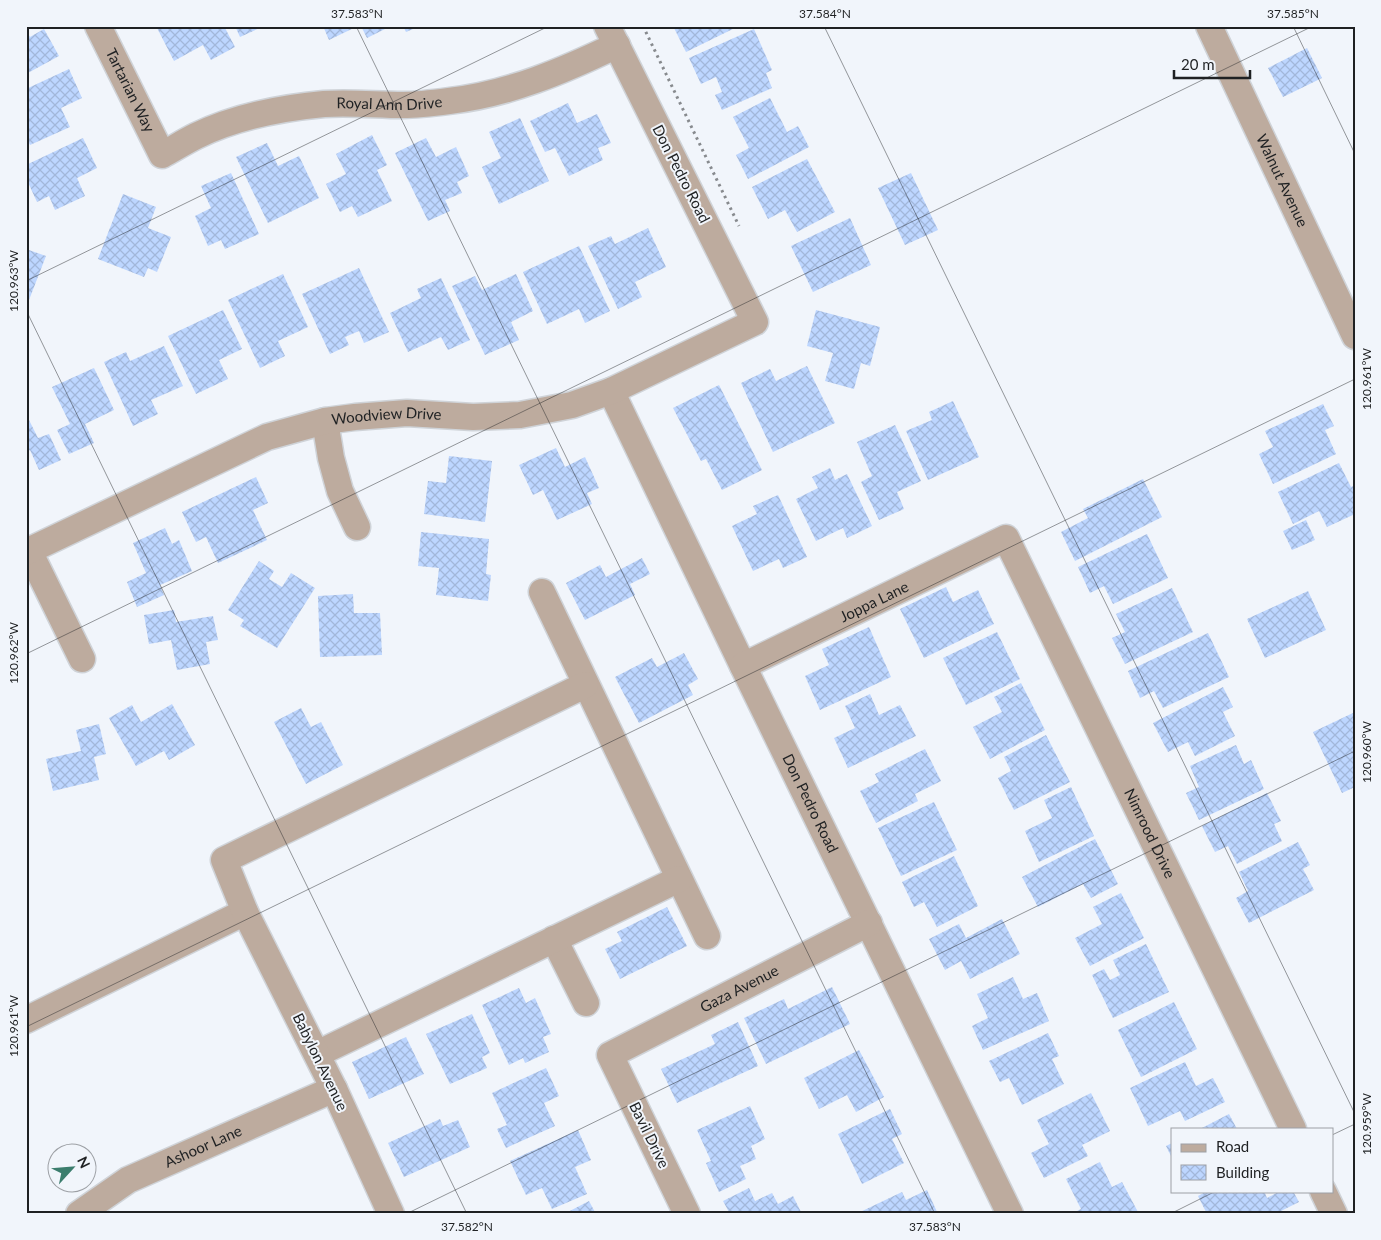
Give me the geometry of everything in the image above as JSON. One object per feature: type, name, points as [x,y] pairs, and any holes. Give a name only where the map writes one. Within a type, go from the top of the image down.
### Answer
[{"type":"street","name":"Tartarian Way","points":[[98,26],[162,155]]},
{"type":"street","name":"Walnut Avenue","points":[[1209,26],[1355,336]]},
{"type":"street","name":"Royal Ann Drive","points":[[162,155],[196,136],[232,122],[283,109],[325,104],[405,105],[449,101],[485,95],[528,84],[575,65],[612,35]]},
{"type":"street","name":"Don Pedro Road","points":[[612,35],[755,322]]},
{"type":"street","name":"Woodview Drive","points":[[28,551],[267,437],[325,421],[355,417],[407,413],[473,417],[520,415],[572,405],[611,391],[755,322]]},
{"type":"street","name":"Don Pedro Road","points":[[611,391],[1010,1214]]},
{"type":"street","points":[[325,421],[330,458],[340,491],[357,527]]},
{"type":"street","name":"Joppa Lane","points":[[743,666],[1006,538]]},
{"type":"street","name":"Nimrood Drive","points":[[1006,538],[1293,1128]]},
{"type":"street","points":[[28,551],[82,659]]},
{"type":"street","points":[[542,592],[707,936]]},
{"type":"street","name":"Babylon Avenue","points":[[391,1214],[334,1089],[245,912],[224,860],[585,685]]},
{"type":"street","points":[[316,1054],[679,879]]},
{"type":"street","points":[[26,1020],[245,912]]},
{"type":"street","name":"Gaza Avenue","points":[[610,1055],[869,923]]},
{"type":"street","points":[[554,940],[586,1003]]},
{"type":"street","name":"Bavil Drive","points":[[610,1055],[688,1214]]},
{"type":"street","name":"Ashoor Lane","points":[[78,1214],[128,1180],[334,1089]]},
{"type":"street","points":[[1323,1192],[1334,1214]]},
{"type":"path","points":[[643,26],[739,227]]},
{"type":"building","points":[[156,26],[224,26],[235,47],[211,60],[203,45],[174,61]]},
{"type":"building","points":[[235,26],[264,26],[240,37]]},
{"type":"building","points":[[323,26],[358,26],[329,40]]},
{"type":"building","points":[[361,26],[391,26],[367,38]]},
{"type":"building","points":[[403,26],[420,26],[406,32]]},
{"type":"building","points":[[678,26],[739,26],[686,52],[674,28]]},
{"type":"building","points":[[44,29],[59,56],[26,74],[26,30],[30,37]]},
{"type":"building","points":[[754,29],[772,70],[766,73],[772,88],[722,110],[715,95],[722,92],[716,77],[701,84],[689,58]]},
{"type":"building","points":[[1307,48],[1322,78],[1283,97],[1268,68]]},
{"type":"building","points":[[69,69],[82,98],[61,108],[70,127],[30,145],[26,137],[26,89]]},
{"type":"building","points":[[770,98],[787,132],[798,126],[809,147],[748,179],[736,155],[749,148],[733,117]]},
{"type":"building","points":[[568,103],[577,123],[597,114],[611,143],[598,148],[603,160],[569,176],[555,148],[545,152],[530,121]]},
{"type":"building","points":[[520,118],[549,181],[499,204],[482,167],[501,158],[489,132]]},
{"type":"building","points":[[372,135],[387,165],[377,170],[392,201],[358,217],[352,206],[340,212],[326,184],[346,174],[336,154]]},
{"type":"building","points":[[83,138],[97,168],[77,178],[85,196],[55,210],[49,196],[37,202],[26,178],[26,165]]},
{"type":"building","points":[[426,138],[436,157],[456,147],[469,176],[457,182],[462,193],[445,200],[450,211],[428,221],[395,153]]},
{"type":"building","points":[[267,143],[278,166],[299,156],[319,198],[268,223],[236,157]]},
{"type":"building","points":[[807,159],[835,212],[797,232],[785,210],[768,219],[752,187]]},
{"type":"building","points":[[231,173],[259,234],[225,249],[221,240],[208,246],[195,216],[211,208],[201,186]]},
{"type":"building","points":[[911,173],[938,230],[905,245],[878,188]]},
{"type":"building","points":[[123,194],[156,207],[148,228],[171,237],[157,272],[148,268],[144,277],[98,259]]},
{"type":"building","points":[[850,218],[871,265],[813,292],[791,246]]},
{"type":"building","points":[[648,228],[666,267],[635,282],[642,297],[618,309],[588,246],[611,236],[615,244]]},
{"type":"building","points":[[579,246],[610,311],[585,323],[579,309],[547,324],[523,272]]},
{"type":"building","points":[[26,249],[46,256],[29,300],[26,299]]},
{"type":"building","points":[[359,268],[389,332],[364,343],[359,331],[345,337],[349,345],[330,354],[302,294]]},
{"type":"building","points":[[283,274],[308,327],[278,341],[285,356],[260,368],[228,300]]},
{"type":"building","points":[[516,274],[533,311],[511,322],[519,340],[485,355],[452,286],[475,276],[482,290]]},
{"type":"building","points":[[441,278],[470,340],[448,350],[441,337],[408,352],[390,313],[421,298],[417,289]]},
{"type":"building","points":[[223,310],[242,349],[219,360],[228,379],[196,394],[168,336]]},
{"type":"building","points":[[816,310],[880,327],[870,366],[861,363],[854,389],[825,381],[833,353],[807,346]]},
{"type":"building","points":[[164,346],[183,386],[151,400],[158,414],[133,426],[104,362],[126,352],[130,361]]},
{"type":"building","points":[[807,366],[835,423],[773,452],[741,383],[770,369],[776,381]]},
{"type":"building","points":[[94,368],[114,410],[85,424],[94,443],[69,454],[57,430],[70,424],[52,387]]},
{"type":"building","points":[[719,385],[762,470],[722,490],[706,459],[701,461],[673,408]]},
{"type":"building","points":[[953,401],[979,457],[928,480],[906,431],[932,420],[929,412]]},
{"type":"building","points":[[1323,404],[1334,426],[1325,430],[1336,454],[1273,484],[1259,454],[1273,447],[1265,431]]},
{"type":"building","points":[[26,414],[38,438],[49,434],[61,460],[39,470],[30,450],[26,452]]},
{"type":"building","points":[[895,425],[921,481],[897,492],[904,509],[879,520],[861,482],[872,476],[857,442]]},
{"type":"building","points":[[556,448],[565,467],[585,457],[599,488],[587,493],[592,504],[557,520],[543,490],[533,495],[519,465]]},
{"type":"building","points":[[449,456],[492,461],[485,522],[424,514],[428,481],[446,483]]},
{"type":"building","points":[[1339,463],[1351,487],[1355,485],[1355,514],[1327,527],[1319,511],[1293,524],[1278,492]]},
{"type":"building","points":[[830,468],[835,480],[847,474],[872,526],[847,538],[843,528],[816,541],[796,499],[818,488],[812,477]]},
{"type":"building","points":[[256,477],[268,503],[253,510],[267,540],[218,563],[206,537],[196,542],[182,512]]},
{"type":"building","points":[[1143,479],[1162,517],[1075,561],[1061,532],[1088,518],[1083,509]]},
{"type":"building","points":[[778,495],[807,557],[783,568],[779,559],[753,571],[732,526],[757,514],[753,506]]},
{"type":"building","points":[[1306,520],[1315,540],[1292,550],[1283,531]]},
{"type":"building","points":[[165,528],[172,544],[179,540],[192,571],[160,585],[164,595],[137,607],[127,582],[146,573],[133,543]]},
{"type":"building","points":[[421,532],[489,539],[486,574],[491,575],[488,601],[436,595],[439,568],[418,566]]},
{"type":"building","points":[[1147,534],[1168,578],[1113,604],[1104,586],[1090,593],[1078,567]]},
{"type":"building","points":[[642,558],[650,574],[630,584],[635,595],[585,620],[566,583],[600,565],[606,577]]},
{"type":"building","points":[[259,561],[274,571],[269,579],[282,587],[291,573],[315,588],[277,648],[240,626],[244,620],[228,610]]},
{"type":"building","points":[[946,587],[953,602],[978,590],[994,624],[924,658],[900,609]]},
{"type":"building","points":[[1172,588],[1193,632],[1125,664],[1112,638],[1125,632],[1116,614]]},
{"type":"building","points":[[1308,591],[1326,630],[1265,658],[1247,619]]},
{"type":"building","points":[[353,594],[354,613],[380,613],[382,655],[320,657],[318,596]]},
{"type":"building","points":[[174,610],[176,622],[213,616],[218,640],[206,642],[210,664],[177,670],[171,640],[149,644],[144,615]]},
{"type":"building","points":[[869,627],[891,677],[820,710],[805,676],[829,665],[822,649]]},
{"type":"building","points":[[997,632],[1020,679],[966,705],[943,658]]},
{"type":"building","points":[[1208,633],[1229,677],[1163,708],[1154,691],[1140,698],[1128,671]]},
{"type":"building","points":[[684,653],[698,679],[688,685],[693,695],[639,723],[615,677],[652,658],[657,667]]},
{"type":"building","points":[[1021,683],[1045,730],[990,759],[973,727],[1002,712],[994,697]]},
{"type":"building","points":[[1223,687],[1233,707],[1223,712],[1235,736],[1195,756],[1188,742],[1168,752],[1153,723]]},
{"type":"building","points":[[870,694],[879,715],[900,705],[916,736],[848,768],[834,738],[855,728],[845,706]]},
{"type":"building","points":[[172,704],[195,745],[169,760],[164,751],[136,766],[109,718],[132,705],[141,722]]},
{"type":"building","points":[[301,708],[311,727],[321,722],[343,765],[306,784],[274,722]]},
{"type":"building","points":[[1355,712],[1355,787],[1342,793],[1313,732]]},
{"type":"building","points":[[99,724],[106,754],[94,757],[99,780],[53,791],[46,759],[81,751],[76,730]]},
{"type":"building","points":[[1046,735],[1070,782],[1014,810],[998,778],[1011,771],[1004,757]]},
{"type":"building","points":[[1236,745],[1244,764],[1251,760],[1264,789],[1199,820],[1186,793],[1199,787],[1190,766]]},
{"type":"building","points":[[925,749],[941,781],[915,794],[918,801],[876,823],[860,791],[879,782],[875,774]]},
{"type":"building","points":[[1071,787],[1094,836],[1039,862],[1025,831],[1052,818],[1044,800]]},
{"type":"building","points":[[1267,793],[1281,821],[1274,824],[1282,841],[1237,864],[1228,846],[1215,852],[1202,826]]},
{"type":"building","points":[[934,802],[957,850],[901,876],[878,828]]},
{"type":"building","points":[[1095,839],[1118,884],[1091,898],[1083,884],[1038,907],[1022,877]]},
{"type":"building","points":[[1298,842],[1310,865],[1303,869],[1314,890],[1249,923],[1236,898],[1248,891],[1239,872]]},
{"type":"building","points":[[954,856],[978,906],[937,927],[924,902],[914,907],[902,882]]},
{"type":"building","points":[[1121,893],[1144,938],[1090,966],[1075,938],[1102,924],[1093,907]]},
{"type":"building","points":[[667,907],[687,946],[620,979],[605,949],[622,941],[617,932]]},
{"type":"building","points":[[1002,919],[1020,954],[970,979],[961,961],[945,970],[929,939],[959,924],[966,938]]},
{"type":"building","points":[[1146,944],[1169,992],[1113,1018],[1092,975],[1104,969],[1110,980],[1120,975],[1113,960]]},
{"type":"building","points":[[1013,977],[1023,999],[1037,993],[1049,1021],[983,1050],[972,1026],[988,1018],[977,994]]},
{"type":"building","points":[[832,987],[850,1024],[766,1064],[744,1018],[784,999],[788,1009]]},
{"type":"building","points":[[519,988],[526,1003],[535,998],[551,1034],[543,1037],[549,1052],[525,1063],[523,1058],[509,1065],[482,1005]]},
{"type":"building","points":[[1174,1002],[1197,1049],[1141,1077],[1118,1030]]},
{"type":"building","points":[[472,1014],[490,1053],[482,1057],[487,1068],[450,1084],[426,1034]]},
{"type":"building","points":[[738,1022],[758,1066],[677,1103],[661,1069],[715,1044],[711,1035]]},
{"type":"building","points":[[1048,1033],[1059,1056],[1052,1059],[1064,1084],[1022,1105],[1009,1078],[1000,1082],[989,1061]]},
{"type":"building","points":[[406,1037],[424,1074],[369,1099],[352,1062]]},
{"type":"building","points":[[859,1050],[884,1097],[856,1112],[847,1095],[819,1109],[804,1078]]},
{"type":"building","points":[[1185,1062],[1196,1086],[1213,1078],[1225,1102],[1185,1121],[1180,1111],[1148,1126],[1130,1088]]},
{"type":"building","points":[[546,1068],[559,1096],[544,1103],[555,1126],[506,1148],[497,1129],[507,1125],[492,1093]]},
{"type":"building","points":[[1091,1093],[1110,1131],[1082,1145],[1088,1156],[1044,1178],[1031,1153],[1049,1144],[1037,1120]]},
{"type":"building","points":[[750,1106],[765,1139],[751,1146],[756,1159],[740,1166],[746,1179],[719,1192],[706,1163],[711,1161],[697,1130]]},
{"type":"building","points":[[890,1109],[902,1134],[892,1139],[904,1163],[862,1184],[838,1134]]},
{"type":"building","points":[[1229,1114],[1236,1128],[1202,1128]]},
{"type":"building","points":[[440,1119],[443,1126],[458,1120],[470,1147],[404,1177],[388,1143]]},
{"type":"building","points":[[578,1130],[591,1160],[575,1167],[587,1194],[552,1209],[542,1188],[526,1195],[510,1161]]},
{"type":"building","points":[[1171,1144],[1171,1156],[1166,1146]]},
{"type":"building","points":[[1100,1162],[1112,1187],[1122,1182],[1138,1212],[1134,1214],[1071,1214],[1081,1209],[1066,1179]]},
{"type":"building","points":[[749,1188],[755,1201],[772,1193],[778,1204],[793,1196],[802,1214],[730,1214],[723,1201]]},
{"type":"building","points":[[927,1190],[938,1214],[856,1214],[902,1192],[906,1200]]},
{"type":"building","points":[[1205,1192],[1264,1192],[1267,1198],[1278,1192],[1294,1192],[1299,1202],[1275,1214],[1207,1214],[1198,1196]]},
{"type":"building","points":[[589,1201],[596,1214],[564,1214]]}]
